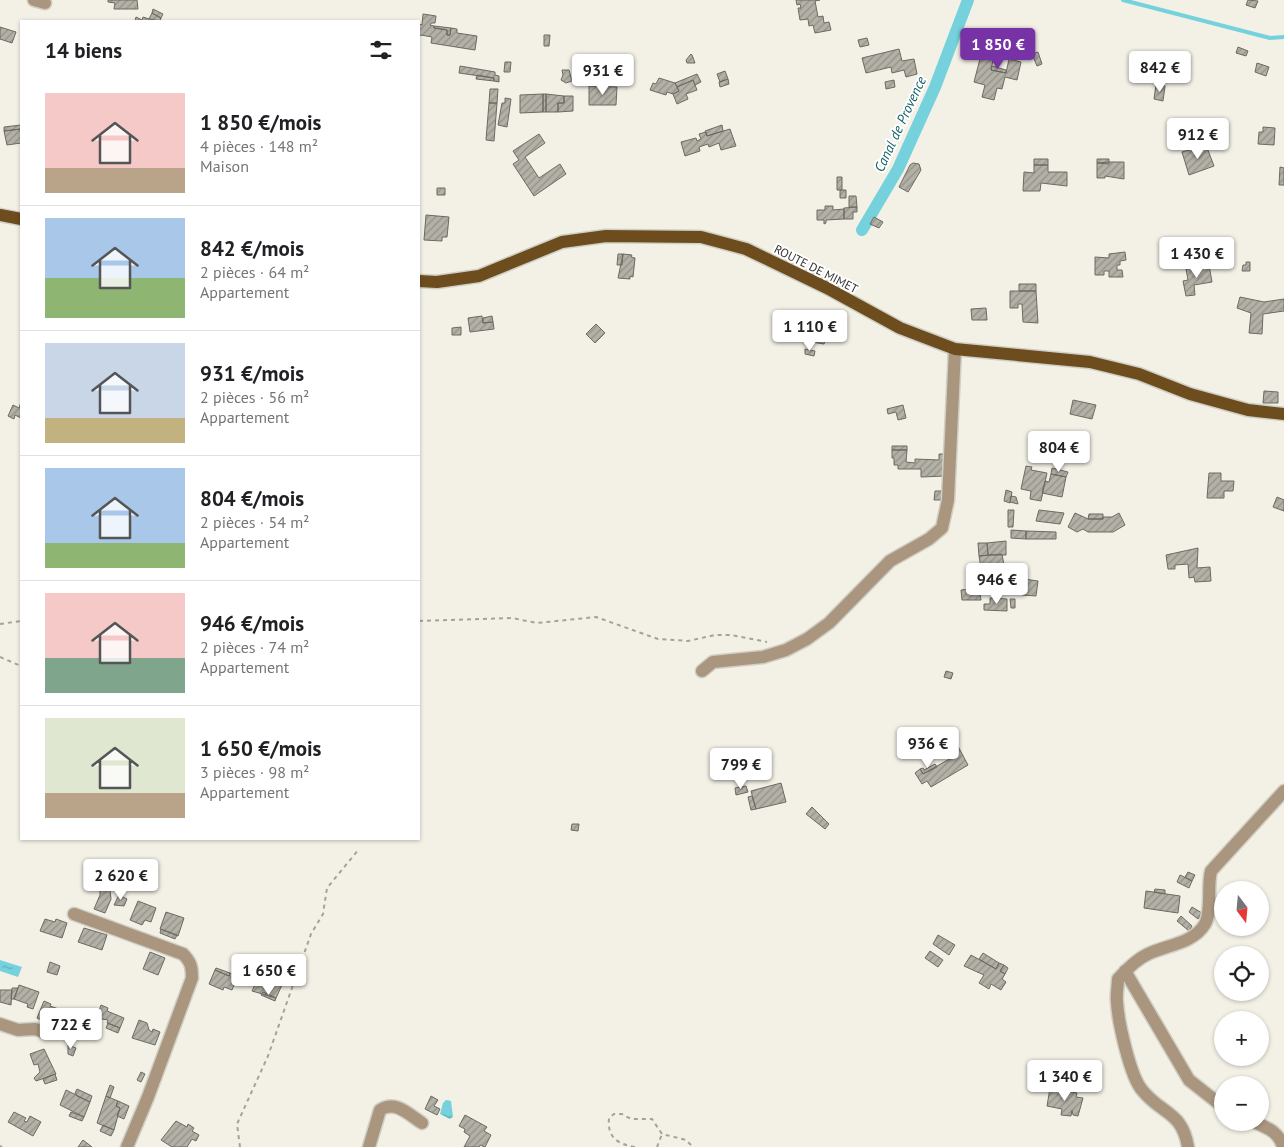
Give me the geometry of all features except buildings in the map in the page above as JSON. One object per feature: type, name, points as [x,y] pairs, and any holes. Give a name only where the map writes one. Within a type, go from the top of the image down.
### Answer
[{"type":"main road","points":[[0,216],[20,219]]},
{"type":"main road","name":"ROUTE DE MIMET","points":[[420,281],[437,282],[479,276],[562,242],[606,236],[701,237],[746,250],[827,288],[900,328],[955,349],[1090,362],[1139,374],[1190,394],[1248,410],[1284,413]]},
{"type":"street","points":[[702,671],[713,662],[750,659],[786,650],[807,639],[829,623],[890,560],[929,539],[942,528],[948,500],[952,378],[955,349]]},
{"type":"street","points":[[1188,1147],[1185,1132],[1176,1118],[1156,1105],[1140,1089],[1130,1062],[1116,1001],[1118,979],[1146,954],[1183,942],[1201,928],[1208,912],[1207,885],[1211,871],[1284,791]]},
{"type":"street","points":[[74,914],[183,954],[189,960],[192,968],[192,978],[148,1097],[127,1147]]},
{"type":"street","points":[[1125,971],[1189,1080],[1214,1100]]},
{"type":"street","points":[[0,1024],[18,1030],[35,1029],[44,1032]]},
{"type":"street","points":[[369,1147],[380,1110],[388,1105],[396,1106],[422,1123]]},
{"type":"street","points":[[1269,1128],[1281,1138],[1283,1147]]},
{"type":"path","points":[[420,621],[512,618],[536,623],[596,617],[658,639],[688,641],[730,634],[778,644],[786,650]]},
{"type":"path","points":[[0,624],[20,621]]},
{"type":"path","points":[[0,657],[20,666]]},
{"type":"path","points":[[240,1147],[237,1124],[268,1056],[311,934],[323,914],[327,888],[359,849]]},
{"type":"path","points":[[635,1147],[620,1144],[612,1137],[608,1128],[609,1118],[614,1114],[622,1114],[630,1119],[652,1119],[662,1134],[686,1140],[694,1147]]},
{"type":"path","points":[[658,1147],[662,1134]]},
{"type":"water","points":[[0,960],[22,967],[18,977],[0,971]]},
{"type":"water","points":[[446,1100],[451,1101],[453,1117],[450,1119],[440,1114],[443,1103]]},
{"type":"waterway","name":"Canal de Provence","points":[[862,230],[898,169],[935,87],[968,0]]},
{"type":"waterway","points":[[1123,0],[1270,38],[1284,37]]}]
